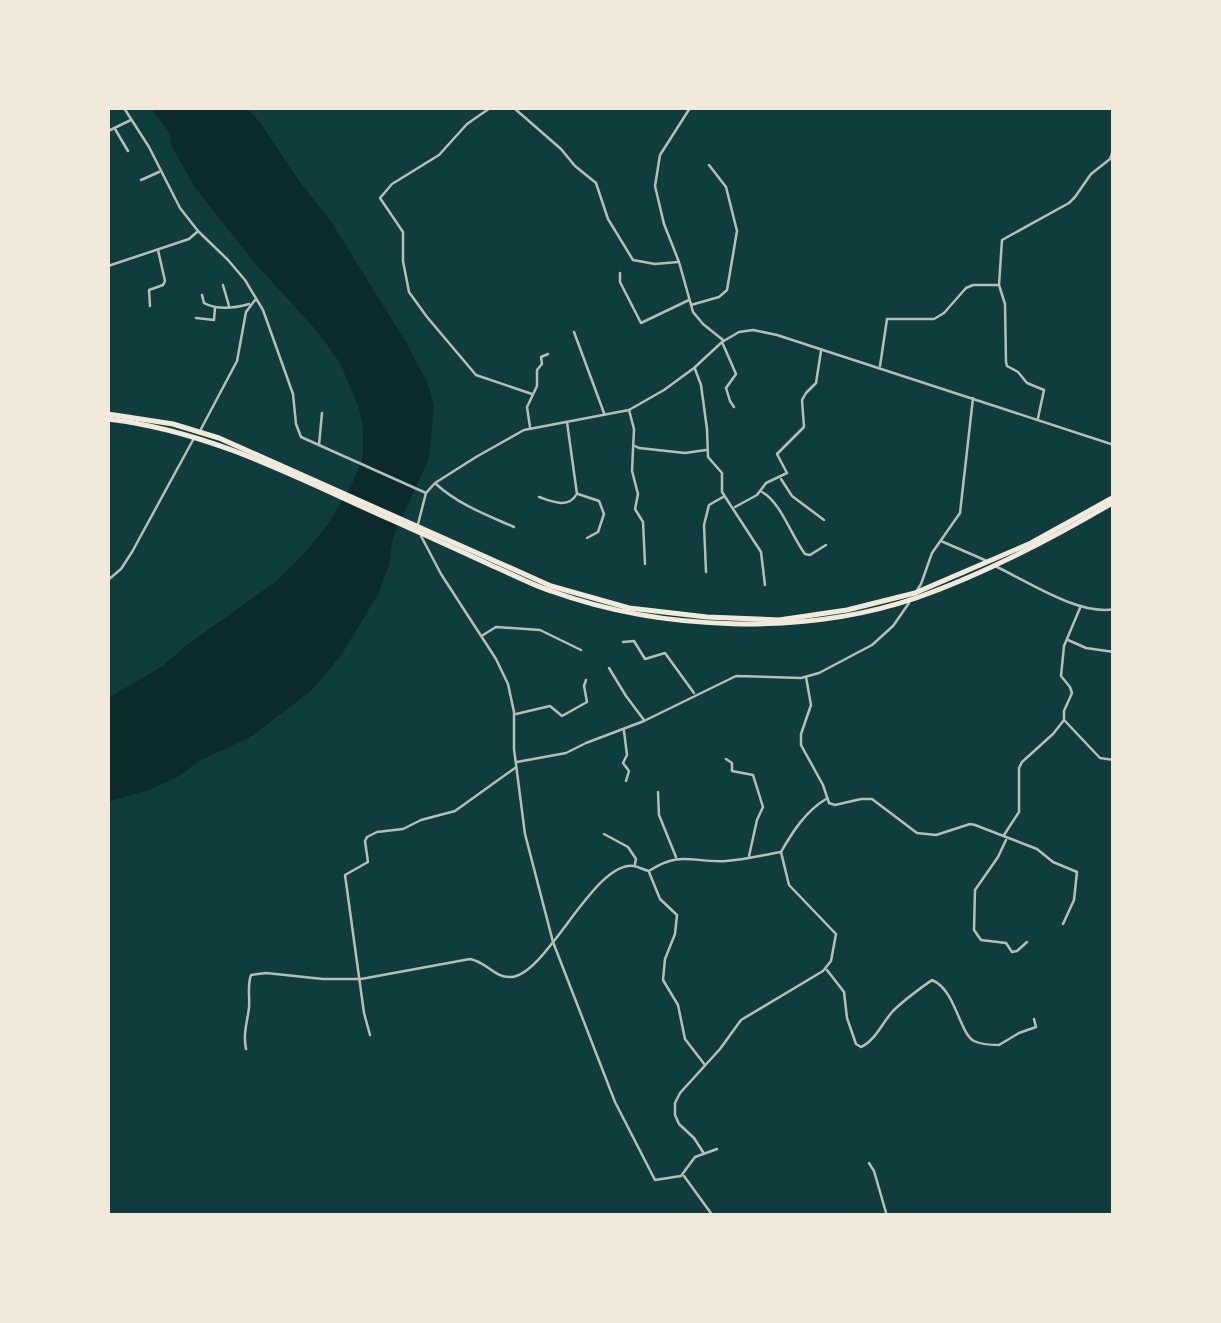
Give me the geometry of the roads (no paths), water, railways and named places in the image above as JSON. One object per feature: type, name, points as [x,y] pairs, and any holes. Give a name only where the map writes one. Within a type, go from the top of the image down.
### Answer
[{"type":"highway","points":[[108,416],[206,439],[289,470],[550,591],[628,613],[705,622],[780,625],[913,596],[991,564],[1114,500]]},
{"type":"street","points":[[124,108],[180,208],[228,260],[256,299],[293,394],[299,434],[424,492]]},
{"type":"street","points":[[490,108],[467,124],[439,155],[392,184],[380,198],[403,232],[402,261],[409,292],[427,316],[476,374],[532,394]]},
{"type":"street","points":[[514,108],[596,183],[608,220],[633,260],[655,264],[679,262]]},
{"type":"street","points":[[690,108],[660,155],[655,183],[690,303],[723,342],[735,371],[726,388],[734,407]]},
{"type":"street","points":[[108,131],[132,120]]},
{"type":"street","points":[[115,128],[128,151]]},
{"type":"street","points":[[1038,420],[1044,390],[1024,381],[1006,362],[1005,304],[999,285],[1003,237],[1076,198],[1091,174],[1112,159],[1114,148]]},
{"type":"street","points":[[620,274],[620,282],[641,323],[690,303],[719,297],[728,290],[737,231],[726,187],[709,165]]},
{"type":"street","points":[[141,180],[160,172]]},
{"type":"street","points":[[108,266],[189,240],[198,231]]},
{"type":"street","points":[[150,306],[148,290],[165,281],[157,249]]},
{"type":"street","points":[[880,369],[887,319],[934,319],[966,288],[999,285]]},
{"type":"street","points":[[223,286],[230,307]]},
{"type":"street","points":[[202,294],[205,304],[251,304]]},
{"type":"street","points":[[201,429],[239,355],[246,312],[256,299]]},
{"type":"street","points":[[196,318],[214,320],[215,306]]},
{"type":"street","points":[[717,1149],[695,1157],[683,1175],[654,1179],[615,1102],[553,942],[529,856],[516,765],[514,714],[504,674],[421,535],[418,521],[424,492],[509,437],[530,428],[629,410],[664,390],[723,342],[752,330],[1114,445]]},
{"type":"street","points":[[574,332],[604,414]]},
{"type":"street","points":[[734,508],[787,472],[778,451],[804,427],[802,400],[816,383],[821,349]]},
{"type":"street","points":[[530,428],[526,412],[538,384],[541,358],[548,354]]},
{"type":"street","points":[[694,368],[701,385],[711,461],[722,473],[724,497],[761,552],[764,585]]},
{"type":"street","points":[[370,1035],[345,875],[368,862],[367,837],[455,810],[516,765],[566,753],[644,721],[736,676],[806,677],[872,644],[893,626],[921,584],[930,557],[958,518],[973,398]]},
{"type":"street","points":[[629,410],[635,445],[632,471],[638,494],[636,508],[643,522],[645,564]]},
{"type":"street","points":[[319,446],[322,413]]},
{"type":"street","points":[[538,497],[570,503],[577,494],[567,422]]},
{"type":"street","points":[[108,580],[132,552],[194,439]]},
{"type":"street","points":[[635,445],[685,453],[708,450]]},
{"type":"street","points":[[780,477],[797,501],[824,520]]},
{"type":"street","points":[[435,484],[455,500],[514,527]]},
{"type":"street","points":[[760,492],[770,496],[806,554],[826,546]]},
{"type":"street","points":[[577,494],[600,501],[604,511],[598,532],[587,538]]},
{"type":"street","points":[[706,572],[704,524],[709,505],[724,497]]},
{"type":"street","points":[[940,541],[1080,608],[1114,609]]},
{"type":"street","points":[[1026,942],[1014,952],[1006,943],[981,940],[974,930],[977,886],[1000,854],[1018,812],[1022,762],[1064,720],[1072,692],[1061,676],[1064,646],[1080,608]]},
{"type":"street","points":[[482,636],[496,627],[540,630],[581,650]]},
{"type":"street","points":[[1067,640],[1086,648],[1114,652]]},
{"type":"street","points":[[624,642],[634,642],[645,659],[665,653],[695,695]]},
{"type":"street","points":[[609,668],[644,721]]},
{"type":"street","points":[[806,677],[810,705],[801,734],[802,745],[829,803],[872,799],[917,833],[938,834],[973,824],[1036,849],[1053,862],[1077,872],[1074,900],[1063,924]]},
{"type":"street","points":[[514,714],[550,706],[562,716],[588,702],[586,680]]},
{"type":"street","points":[[1064,720],[1100,758],[1114,760]]},
{"type":"street","points":[[624,729],[628,753],[623,762],[630,771],[626,781]]},
{"type":"street","points":[[726,759],[732,762],[732,771],[753,775],[763,807],[749,857]]},
{"type":"street","points":[[658,792],[659,814],[677,858]]},
{"type":"street","points":[[703,1153],[680,1124],[674,1108],[684,1085],[706,1067],[741,1020],[832,961],[836,934],[790,885],[782,852],[793,831],[826,798]]},
{"type":"street","points":[[604,834],[628,848],[636,860],[634,866]]},
{"type":"street","points":[[246,1049],[248,984],[252,975],[361,979],[470,959],[482,962],[498,975],[515,977],[525,973],[595,888],[614,873],[634,866],[649,870],[677,858],[724,862],[782,852]]},
{"type":"street","points":[[649,870],[658,894],[676,912],[678,920],[665,959],[664,984],[678,1005],[685,1039],[706,1067]]},
{"type":"street","points":[[826,968],[844,992],[847,1018],[856,1044],[861,1047],[870,1042],[910,995],[932,980],[938,982],[959,1014],[966,1033],[976,1042],[998,1046],[1036,1028],[1034,1019]]},
{"type":"street","points":[[869,1163],[886,1216]]},
{"type":"street","points":[[683,1175],[713,1216]]},
{"type":"water","points":[[151,108],[246,108],[259,121],[332,223],[407,344],[434,405],[429,458],[393,537],[389,565],[378,594],[342,654],[312,690],[249,738],[152,789],[108,802],[108,698],[163,666],[274,583],[328,524],[352,484],[363,456],[359,408],[340,363],[196,189],[171,145],[170,134]]}]
